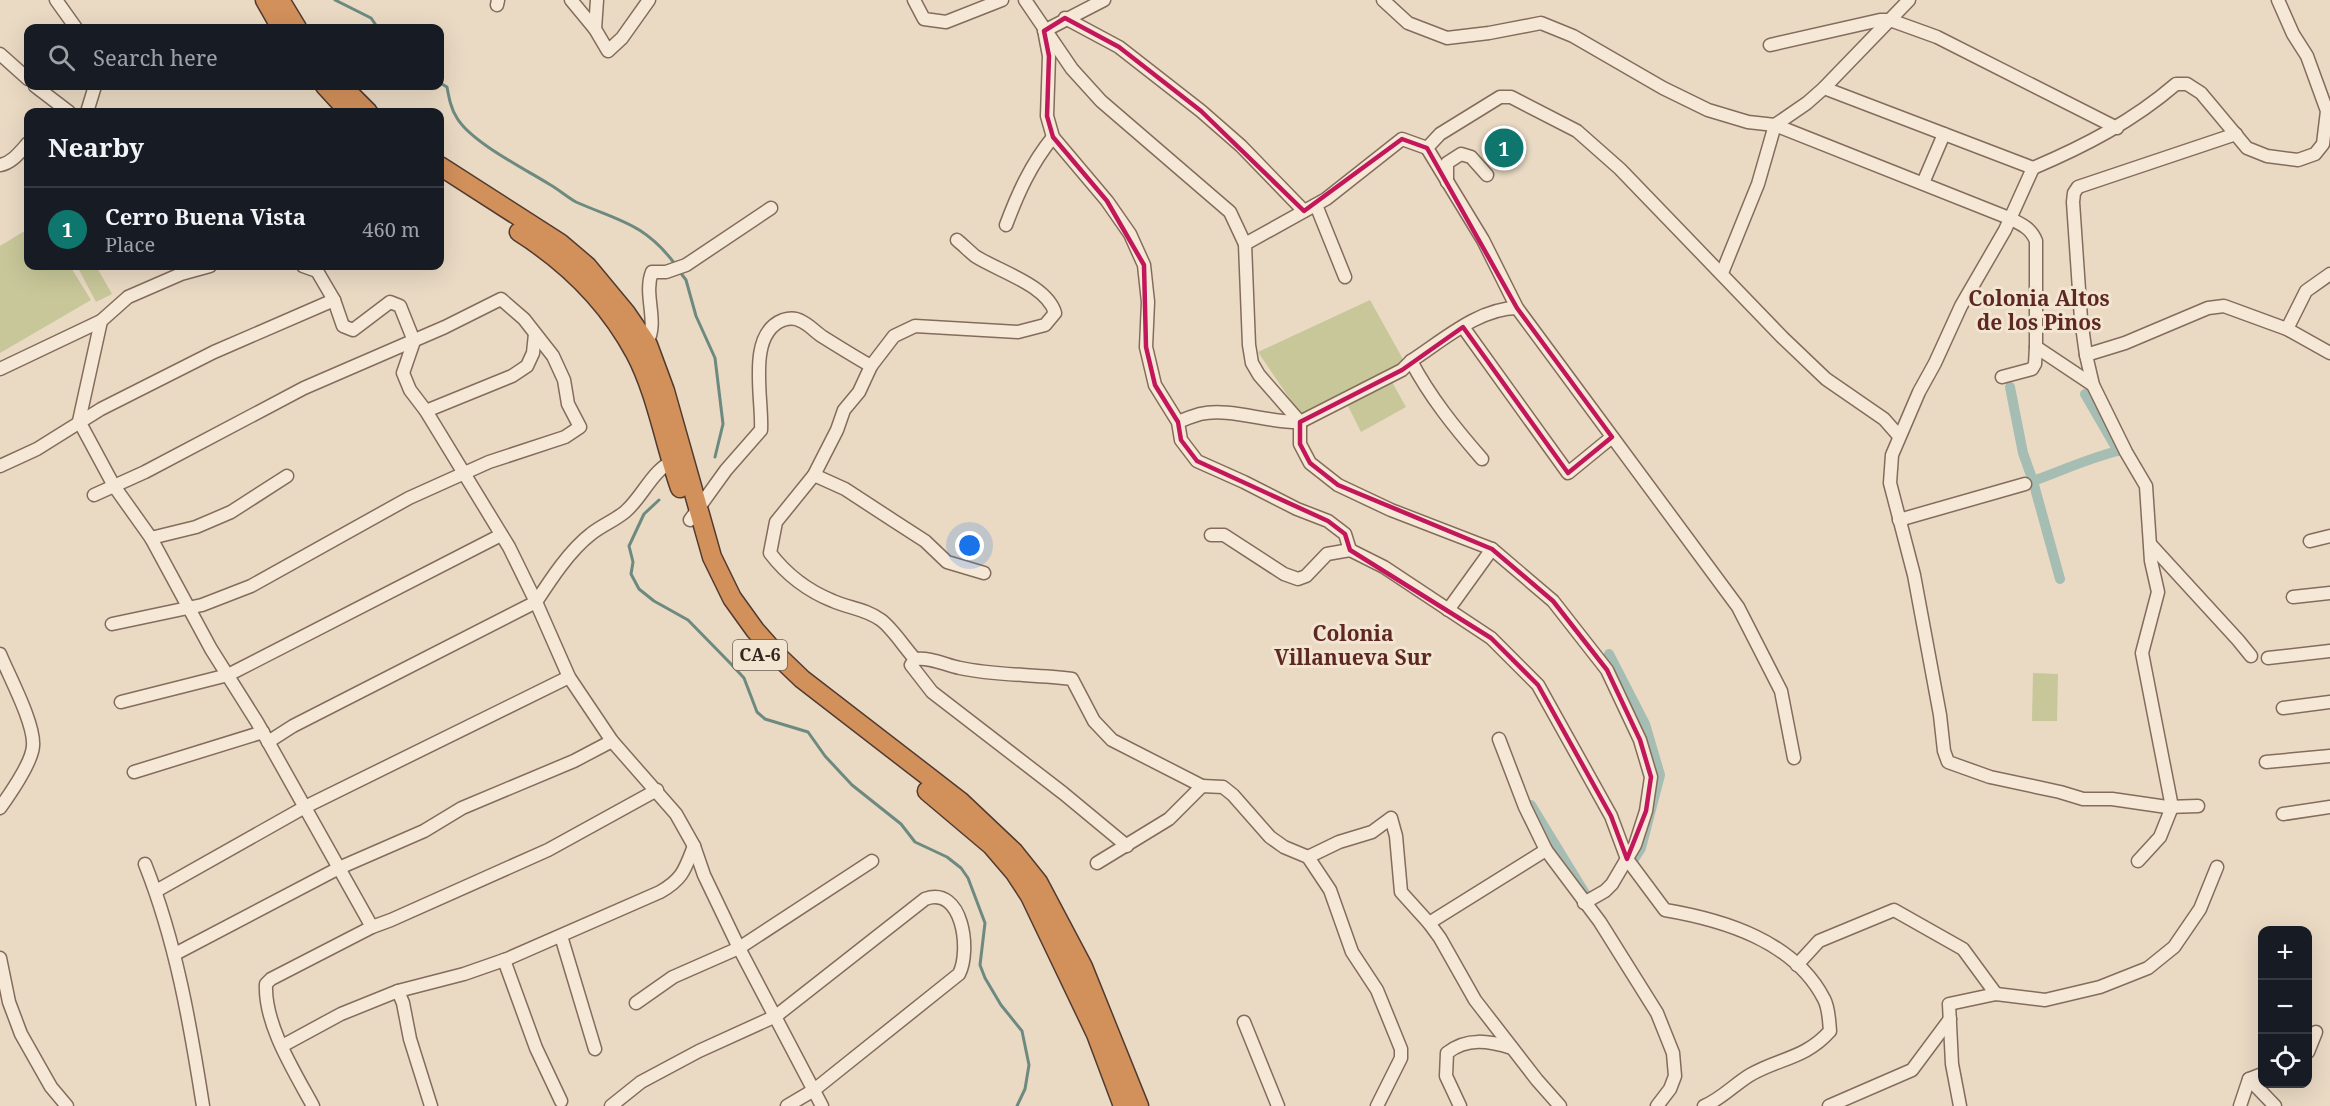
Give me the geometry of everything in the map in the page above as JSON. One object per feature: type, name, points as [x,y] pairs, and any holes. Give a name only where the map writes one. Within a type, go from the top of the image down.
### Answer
[{"type":"highway","points":[[265,0],[279,24]]},
{"type":"highway","points":[[280,0],[295,24]]},
{"type":"highway","points":[[329,90],[345,108]]},
{"type":"highway","points":[[346,90],[364,108]]},
{"type":"highway","name":"CA-6","points":[[444,169],[560,243],[587,266],[610,291],[647,344],[665,391],[677,459]]},
{"type":"highway","name":"CA-6","points":[[444,184],[553,255],[591,290],[635,354],[677,459],[694,515],[732,598],[777,656],[969,809],[1014,852],[1038,882],[1083,967],[1139,1106]]},
{"type":"highway","name":"CA-6","points":[[694,515],[699,552],[714,585],[745,637],[765,660],[787,682],[960,818],[991,845],[1016,873],[1030,896],[1091,1024],[1123,1106]]},
{"type":"street","points":[[56,0],[73,24]]},
{"type":"street","points":[[571,0],[595,29],[608,51],[622,38],[649,0]]},
{"type":"street","points":[[595,29],[597,0]]},
{"type":"street","points":[[914,0],[924,19],[946,22],[1002,0]]},
{"type":"street","points":[[1025,0],[1072,69],[1101,101],[1230,212],[1245,244],[1249,345],[1252,363],[1259,375],[1300,422],[1300,444],[1310,463],[1338,485],[1391,510],[1492,549],[1553,601],[1607,670],[1640,740],[1652,777],[1646,811],[1635,845],[1627,860],[1605,891],[1584,903]]},
{"type":"street","points":[[1044,31],[1065,18],[1104,0]]},
{"type":"street","points":[[1383,0],[1408,23],[1448,38],[1541,23],[1574,36],[1663,88],[1708,110],[1748,122],[1775,125],[2009,218],[2027,228],[2033,233],[2036,241],[2035,364],[2032,369],[2002,377]]},
{"type":"street","points":[[1722,273],[1758,184],[1775,125],[1824,88],[1909,0]]},
{"type":"street","points":[[2198,806],[2172,807],[2112,799],[2083,799],[1990,777],[1948,762],[1944,751],[1940,715],[1914,575],[1890,483],[1892,455],[1961,306],[2005,230],[2034,168],[2117,128],[2176,84],[2187,84],[2201,93],[2247,148],[2268,156],[2298,160],[2315,154],[2323,144],[2327,111],[2307,56],[2287,23],[2278,0]]},
{"type":"street","points":[[1065,18],[1136,58],[1182,98],[1201,111],[1310,208],[1345,277]]},
{"type":"street","points":[[1770,45],[1880,20],[1890,20],[1937,37],[2117,128]]},
{"type":"street","points":[[1044,31],[1049,56],[1047,116],[1053,137],[1107,201],[1130,234],[1144,265],[1148,302],[1146,347],[1155,385],[1178,422],[1181,440],[1197,461],[1297,509],[1328,521],[1345,534],[1350,550]]},
{"type":"street","points":[[0,54],[24,75]]},
{"type":"street","points":[[1824,88],[2034,168]]},
{"type":"street","points":[[40,90],[61,108]]},
{"type":"street","points":[[88,108],[93,90]]},
{"type":"street","points":[[1427,148],[1440,134],[1500,97],[1511,97],[1577,131],[1620,169],[1782,338],[1827,379],[1884,419],[1899,436]]},
{"type":"street","points":[[1923,183],[1944,134]]},
{"type":"street","points":[[2138,861],[2160,837],[2172,807],[2142,653],[2157,592],[2145,486],[2093,385],[2086,355],[2080,319],[2074,193],[2078,187],[2236,134]]},
{"type":"street","points":[[1006,225],[1022,185],[1041,152],[1053,137]]},
{"type":"street","points":[[1245,244],[1310,208],[1353,179],[1402,139],[1427,148],[1483,240],[1517,308],[1738,607],[1780,691],[1794,758]]},
{"type":"street","points":[[0,165],[14,159],[24,148]]},
{"type":"street","points":[[1447,182],[1447,162],[1461,154],[1471,157],[1487,175]]},
{"type":"street","points":[[647,344],[652,327],[648,283],[652,272],[668,272],[686,265],[771,208]]},
{"type":"street","points":[[915,659],[882,621],[866,611],[833,601],[799,583],[777,563],[770,553],[776,522],[814,475],[837,430],[844,410],[860,392],[871,366],[894,336],[915,326],[1018,332],[1045,326],[1055,313],[1052,303],[1036,290],[1012,274],[975,255],[957,240]]},
{"type":"street","points":[[0,369],[100,321],[128,297],[196,270]]},
{"type":"street","points":[[312,270],[317,272],[334,300],[343,326],[353,330],[390,302],[400,306],[414,340],[403,374],[410,390],[426,411],[501,535],[536,602],[569,676],[612,741],[676,814],[694,846],[704,874],[739,948],[822,1106]]},
{"type":"street","points":[[2287,328],[2306,291],[2330,274]]},
{"type":"street","points":[[94,495],[234,426],[304,388],[501,299],[524,319],[553,356],[564,380],[568,404],[580,427],[565,437],[464,473],[409,498],[251,586],[202,605],[112,624]]},
{"type":"street","points":[[0,466],[37,449],[79,421],[214,352],[334,300]]},
{"type":"street","points":[[2086,355],[2125,343],[2208,308],[2224,306],[2287,328],[2330,353]]},
{"type":"street","points":[[1178,422],[1202,413],[1237,414],[1284,422],[1300,422],[1402,370],[1411,361],[1463,327],[1502,308],[1517,308]]},
{"type":"street","points":[[694,515],[726,470],[753,442],[761,430],[758,375],[763,341],[768,329],[788,319],[799,319],[820,336],[871,366]]},
{"type":"street","points":[[100,321],[79,421],[114,486],[151,538],[211,649],[265,737],[372,927]]},
{"type":"street","points":[[1463,327],[1568,473],[1612,437]]},
{"type":"street","points":[[426,411],[512,375],[527,366],[533,353],[535,334]]},
{"type":"street","points":[[2036,347],[2093,385]]},
{"type":"street","points":[[1411,361],[1424,385],[1447,418],[1482,459]]},
{"type":"street","points":[[135,772],[265,737],[293,726],[536,602],[556,572],[590,534],[627,511],[646,484],[677,459]]},
{"type":"street","points":[[814,475],[845,489],[913,533],[947,562],[984,573]]},
{"type":"street","points":[[151,538],[196,527],[231,512],[287,476]]},
{"type":"street","points":[[1899,520],[2025,484]]},
{"type":"street","points":[[121,702],[228,675],[501,535]]},
{"type":"street","points":[[1211,535],[1224,535],[1284,574],[1298,579],[1306,576],[1327,554],[1350,550],[1384,567],[1491,638],[1538,685],[1611,816],[1627,860],[1665,910],[1721,922],[1755,935],[1797,965],[1825,1001],[1830,1031],[1818,1044],[1784,1062],[1753,1073],[1704,1106]]},
{"type":"street","points":[[2310,541],[2330,536]]},
{"type":"street","points":[[2151,545],[2251,656]]},
{"type":"street","points":[[1448,610],[1492,549]]},
{"type":"street","points":[[2293,597],[2330,593]]},
{"type":"street","points":[[2268,658],[2330,651]]},
{"type":"street","points":[[0,654],[30,723],[33,746],[28,761],[0,808]]},
{"type":"street","points":[[1127,846],[1063,793],[932,692],[911,665],[915,659],[924,658],[960,668],[1003,674],[1072,679],[1094,721],[1112,740],[1202,786],[1223,787],[1233,795],[1270,837],[1284,847],[1308,857],[1330,890],[1352,952],[1377,990],[1401,1049],[1401,1058],[1377,1106]]},
{"type":"street","points":[[156,891],[305,807],[569,676]]},
{"type":"street","points":[[2283,708],[2330,702]]},
{"type":"street","points":[[1499,739],[1525,807],[1546,850],[1599,922],[1657,1013],[1673,1053],[1675,1076],[1670,1089],[1657,1106]]},
{"type":"street","points":[[175,954],[339,868],[424,831],[462,808],[574,761],[612,741]]},
{"type":"street","points":[[2266,762],[2330,756]]},
{"type":"street","points":[[1097,863],[1169,819],[1202,786]]},
{"type":"street","points":[[313,1106],[282,1046],[266,1003],[266,984],[271,979],[372,927],[548,850],[657,790]]},
{"type":"street","points":[[2283,814],[2330,807]]},
{"type":"street","points":[[1308,857],[1339,842],[1372,832],[1391,818],[1397,845],[1401,892],[1429,923],[1459,969],[1475,1000],[1560,1106]]},
{"type":"street","points":[[282,1046],[341,1014],[398,991],[464,974],[504,960],[675,884],[684,873],[694,846]]},
{"type":"street","points":[[1429,923],[1546,850]]},
{"type":"street","points":[[636,1003],[673,977],[739,948],[872,861]]},
{"type":"street","points":[[145,864],[156,891],[175,954],[202,1106]]},
{"type":"street","points":[[1960,1106],[1952,1064],[1949,1004],[1996,994],[2045,1000],[2100,987],[2148,968],[2174,947],[2200,909],[2217,867]]},
{"type":"street","points":[[615,1105],[641,1082],[776,1016],[925,899],[933,896],[939,897],[952,907],[958,914],[964,932],[965,958],[959,974],[814,1090],[787,1106]]},
{"type":"street","points":[[1797,965],[1819,941],[1894,910],[1963,949],[1996,994]]},
{"type":"street","points":[[561,936],[595,1049]]},
{"type":"street","points":[[0,958],[9,1002],[21,1034],[51,1087],[67,1106]]},
{"type":"street","points":[[504,960],[536,1048],[561,1101]]},
{"type":"street","points":[[398,991],[431,1106]]},
{"type":"street","points":[[1829,1106],[1912,1070],[1950,1018]]},
{"type":"street","points":[[1244,1022],[1278,1106]]},
{"type":"street","points":[[2312,1041],[2316,1032]]},
{"type":"street","points":[[1460,1106],[1446,1076],[1447,1053],[1457,1046],[1486,1041],[1512,1047]]},
{"type":"street","points":[[2249,1079],[2258,1076]]},
{"type":"street","points":[[2240,1106],[2249,1079]]},
{"type":"street","points":[[2249,1079],[2275,1106]]},
{"type":"highlighted area","points":[[1065,18],[1119,47],[1201,111],[1304,211],[1402,139],[1427,148],[1517,308],[1612,437],[1568,473],[1463,327],[1402,370],[1300,422],[1300,444],[1310,463],[1338,485],[1492,549],[1553,601],[1607,670],[1640,740],[1651,777],[1646,811],[1627,859],[1611,816],[1538,685],[1491,638],[1350,550],[1345,534],[1328,521],[1197,461],[1181,440],[1178,422],[1155,385],[1146,347],[1144,265],[1107,201],[1053,137],[1047,116],[1049,56],[1044,31]]},
{"type":"green space","points":[[24,231],[24,270],[72,270],[91,300],[0,353],[0,246]]},
{"type":"green space","points":[[79,270],[98,270],[112,294],[96,302]]},
{"type":"green space","points":[[1370,300],[1404,361],[1300,414],[1258,352]]},
{"type":"green space","points":[[1392,382],[1406,407],[1361,432],[1347,404]]},
{"type":"green space","points":[[2033,673],[2058,674],[2057,721],[2032,721]]},
{"type":"waterway","points":[[335,0],[371,18],[375,24]]},
{"type":"waterway","points":[[444,85],[447,87],[457,118],[474,136],[576,202],[641,231],[664,250],[675,264]]},
{"type":"waterway","points":[[680,272],[686,280],[696,316],[715,358],[723,424],[715,457]]},
{"type":"waterway","points":[[2010,387],[2023,453],[2033,481],[2118,451],[2085,394]]},
{"type":"waterway","points":[[2028,482],[2033,481],[2060,579]]},
{"type":"waterway","points":[[659,500],[644,514],[629,546],[633,562],[631,574],[639,589],[654,601],[688,620],[731,664],[744,678],[757,712],[765,719],[808,732],[825,756],[852,785],[901,824],[915,842],[947,857],[961,868],[968,878],[985,923],[980,965],[1001,1005],[1022,1031],[1029,1065],[1025,1089],[1017,1106]]},
{"type":"waterway","points":[[1609,654],[1645,724],[1660,775],[1641,848],[1634,859]]},
{"type":"waterway","points":[[1531,805],[1586,895]]},
{"type":"place","name":"Cerro Buena Vista","points":[[1504,148]]},
{"type":"district","name":"Colonia Altos de los Pinos","points":[[2039,311]]},
{"type":"district","name":"Colonia Villanueva Sur","points":[[1353,646]]}]
